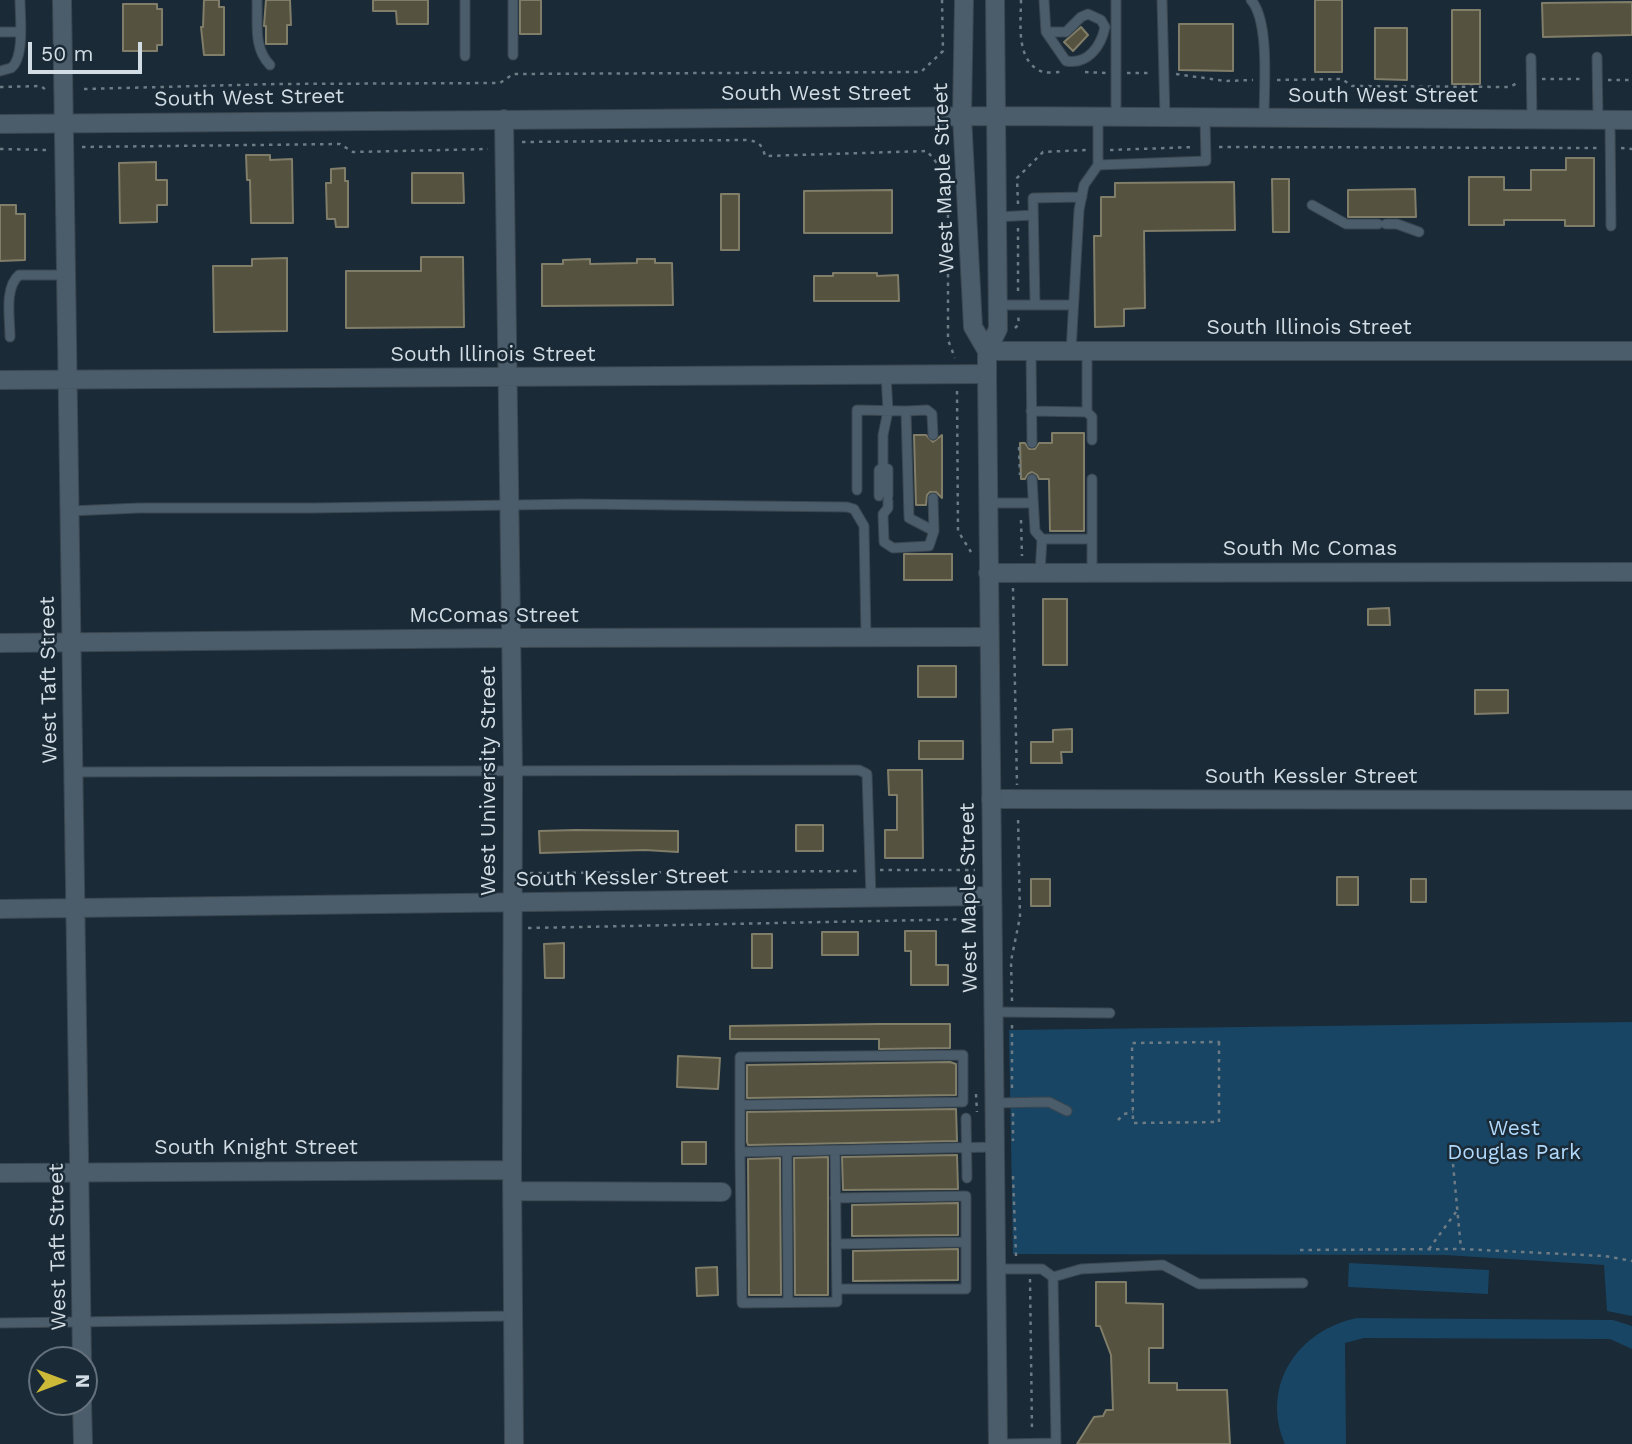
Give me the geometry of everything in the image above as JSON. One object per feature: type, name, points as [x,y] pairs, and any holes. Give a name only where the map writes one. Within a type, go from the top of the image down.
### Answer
[{"type":"street","name":"West Taft Street","points":[[62,0],[82,1346]]},
{"type":"street","name":"West Maple Street","points":[[964,0],[962,116],[973,327],[987,351]]},
{"type":"street","name":"West Maple Street","points":[[995,0],[998,329],[987,351],[991,799],[983,896],[993,1012],[994,1103],[1004,1146],[996,1269],[999,1444]]},
{"type":"street","name":"South West Street","points":[[0,124],[962,116],[1632,120]]},
{"type":"street","name":"West University Street","points":[[504,119],[513,771],[514,1444]]},
{"type":"street","name":"South Illinois Street","points":[[987,351],[1632,351]]},
{"type":"street","name":"South Illinois Street","points":[[0,380],[987,374]]},
{"type":"street","name":"South Mc Comas","points":[[988,573],[1632,572]]},
{"type":"street","name":"McComas Street","points":[[0,643],[989,637]]},
{"type":"street","name":"South Kessler Street","points":[[991,799],[1632,800]]},
{"type":"street","name":"South Kessler Street","points":[[0,909],[983,896]]},
{"type":"street","name":"South Knight Street","points":[[0,1172],[512,1170]]},
{"type":"street","points":[[512,1191],[722,1192]]},
{"type":"street","points":[[82,1416],[83,1444]]},
{"type":"lane","points":[[0,71],[12,68],[17,61],[20,50],[20,0]]},
{"type":"lane","points":[[257,0],[258,48],[270,65]]},
{"type":"lane","points":[[465,0],[465,56]]},
{"type":"lane","points":[[513,0],[513,55]]},
{"type":"lane","points":[[1044,0],[1046,32],[1061,56],[1072,62],[1082,60],[1099,45],[1105,27],[1101,20],[1088,14],[1081,17],[1066,32],[1046,32]]},
{"type":"lane","points":[[1092,440],[1092,417],[1087,412],[1073,305],[1079,210],[1084,186],[1097,165],[1116,73],[1116,0]]},
{"type":"lane","points":[[1163,0],[1165,117]]},
{"type":"lane","points":[[1251,0],[1256,5],[1262,23],[1264,118]]},
{"type":"lane","points":[[0,32],[20,32]]},
{"type":"lane","points":[[1597,57],[1597,79],[1610,148],[1611,226]]},
{"type":"lane","points":[[1531,58],[1532,119]]},
{"type":"lane","points":[[1097,165],[1206,161],[1205,118]]},
{"type":"lane","points":[[1035,305],[1033,198],[1082,197]]},
{"type":"lane","points":[[1312,205],[1346,224],[1397,224],[1419,232]]},
{"type":"lane","points":[[997,216],[1033,215]]},
{"type":"lane","points":[[10,338],[10,285],[15,278],[19,275],[66,275]]},
{"type":"lane","points":[[998,305],[1073,305]]},
{"type":"lane","points":[[1031,351],[1032,443]]},
{"type":"lane","points":[[887,375],[888,411],[883,435],[883,467],[888,470],[883,498],[888,508],[883,514],[884,542],[893,548],[929,546],[934,531],[933,498]]},
{"type":"lane","points":[[858,490],[857,410],[927,410],[932,414],[933,435]]},
{"type":"lane","points":[[906,411],[909,518],[934,531]]},
{"type":"lane","points":[[1031,411],[1087,412]]},
{"type":"lane","points":[[1032,479],[1035,531],[1042,539],[1040,573]]},
{"type":"lane","points":[[1092,479],[1092,572]]},
{"type":"lane","points":[[988,503],[1032,503]]},
{"type":"lane","points":[[70,511],[509,505],[847,507],[854,509],[863,526],[866,637]]},
{"type":"lane","points":[[1042,539],[1092,539]]},
{"type":"lane","points":[[74,772],[865,772],[868,780],[871,898]]},
{"type":"lane","points":[[993,1012],[1110,1013]]},
{"type":"lane","points":[[740,1105],[964,1102],[963,1055],[740,1057],[740,1105],[740,1152],[742,1303],[837,1302],[835,1150]]},
{"type":"lane","points":[[994,1103],[1049,1102],[1067,1111]]},
{"type":"lane","points":[[966,1118],[967,1178]]},
{"type":"lane","points":[[740,1152],[1004,1146]]},
{"type":"lane","points":[[787,1151],[788,1302]]},
{"type":"lane","points":[[835,1198],[965,1196],[966,1289],[837,1289]]},
{"type":"lane","points":[[836,1244],[965,1242]]},
{"type":"lane","points":[[1053,1277],[1081,1269],[1163,1265],[1199,1284],[1303,1283]]},
{"type":"lane","points":[[996,1269],[1042,1269],[1053,1277]]},
{"type":"lane","points":[[999,1444],[1056,1443],[1053,1277]]},
{"type":"lane","points":[[0,1323],[513,1317]]},
{"type":"path","points":[[84,89],[276,84],[500,83],[513,74],[920,72],[943,51],[942,0]]},
{"type":"path","points":[[1021,0],[1022,49],[1030,63],[1044,72],[1068,72]]},
{"type":"path","points":[[1080,72],[1195,75],[1225,81],[1342,79],[1352,86],[1510,87],[1524,79],[1632,80]]},
{"type":"path","points":[[0,87],[41,86],[46,90]]},
{"type":"path","points":[[82,147],[340,144],[353,152],[490,149],[518,142],[746,140],[757,141],[763,146],[765,156],[927,151],[946,174],[944,204],[948,214],[948,340],[960,384],[955,393],[958,531],[971,551],[971,563]]},
{"type":"path","points":[[1009,351],[1008,338],[1018,324],[1017,178],[1043,152],[1206,147],[1632,149]]},
{"type":"path","points":[[0,149],[48,149]]},
{"type":"path","points":[[1030,156],[1035,160]]},
{"type":"path","points":[[1019,435],[1020,476]]},
{"type":"path","points":[[1004,1146],[1012,1103],[1012,961],[1020,917],[1012,582],[1022,558],[1021,503]]},
{"type":"path","points":[[528,873],[975,870]]},
{"type":"path","points":[[528,928],[975,919],[983,896]]},
{"type":"path","points":[[1219,1042],[1219,1122],[1133,1123],[1133,1112],[1132,1043],[1219,1042]]},
{"type":"path","points":[[976,1094],[977,1120]]},
{"type":"path","points":[[1118,1120],[1124,1114],[1133,1112]]},
{"type":"path","points":[[1453,1164],[1461,1249]]},
{"type":"path","points":[[1013,1172],[1016,1259],[1030,1258],[1032,1443]]},
{"type":"path","points":[[1429,1249],[1457,1210]]},
{"type":"path","points":[[1300,1250],[1461,1249],[1605,1256],[1632,1261]]},
{"type":"green space","name":"West Douglas Park","points":[[1632,1022],[1632,1316],[1607,1311],[1604,1265],[1445,1255],[1013,1254],[1009,1030]]},
{"type":"green space","points":[[1349,1263],[1489,1270],[1488,1294],[1348,1287]]},
{"type":"green space","points":[[1357,1318],[1613,1320],[1632,1326],[1632,1349],[1610,1339],[1364,1338],[1345,1343],[1346,1444],[1285,1444],[1278,1422],[1277,1402],[1281,1382],[1289,1364],[1317,1335],[1336,1324]]},
{"type":"building","points":[[204,0],[219,0],[219,7],[224,7],[224,55],[204,55],[201,27]]},
{"type":"building","points":[[266,0],[290,0],[291,25],[287,25],[287,44],[266,44]]},
{"type":"building","points":[[373,0],[428,0],[428,24],[397,24],[396,11],[373,11]]},
{"type":"building","points":[[520,0],[541,0],[541,34],[520,34]]},
{"type":"building","points":[[1315,0],[1342,0],[1342,72],[1315,72]]},
{"type":"building","points":[[1632,2],[1632,35],[1543,37],[1542,3]]},
{"type":"building","points":[[123,4],[157,4],[157,9],[162,9],[162,45],[157,45],[157,51],[123,51]]},
{"type":"building","points":[[1452,10],[1480,10],[1480,84],[1452,84]]},
{"type":"building","points":[[1179,24],[1233,24],[1233,71],[1179,70]]},
{"type":"building","points":[[1081,27],[1088,35],[1073,51],[1064,42]]},
{"type":"building","points":[[1375,28],[1407,28],[1407,80],[1375,79]]},
{"type":"building","points":[[246,155],[270,155],[270,160],[292,159],[293,223],[251,223],[250,180],[247,180]]},
{"type":"building","points":[[1566,158],[1594,158],[1594,226],[1565,226],[1565,220],[1504,220],[1504,225],[1469,225],[1469,177],[1504,177],[1504,190],[1531,190],[1531,170],[1566,170]]},
{"type":"building","points":[[156,162],[156,180],[167,180],[167,205],[157,205],[157,222],[120,223],[119,163]]},
{"type":"building","points":[[345,168],[345,181],[348,181],[348,227],[336,227],[335,219],[327,219],[326,183],[331,183],[331,169]]},
{"type":"building","points":[[412,173],[463,173],[464,203],[412,203]]},
{"type":"building","points":[[1272,179],[1289,179],[1289,232],[1273,232]]},
{"type":"building","points":[[1234,182],[1235,230],[1144,231],[1145,308],[1124,309],[1124,326],[1095,327],[1094,236],[1101,236],[1101,197],[1115,197],[1115,183]]},
{"type":"building","points":[[1415,189],[1416,217],[1348,217],[1348,190]]},
{"type":"building","points":[[892,190],[892,233],[804,233],[804,191]]},
{"type":"building","points":[[721,194],[739,194],[739,250],[721,250]]},
{"type":"building","points":[[0,205],[16,205],[16,214],[25,214],[25,260],[0,261]]},
{"type":"building","points":[[421,257],[463,257],[464,327],[346,328],[346,271],[421,271]]},
{"type":"building","points":[[287,258],[287,331],[214,332],[213,266],[252,266],[252,259]]},
{"type":"building","points":[[590,259],[590,264],[637,263],[637,259],[672,263],[673,305],[542,306],[542,264],[563,264],[563,260]]},
{"type":"building","points":[[833,273],[898,275],[899,301],[814,301],[814,276],[833,276]]},
{"type":"building","points":[[1052,433],[1084,433],[1084,531],[1050,531],[1049,479],[1039,479],[1032,472],[1025,479],[1021,479],[1020,443],[1025,443],[1029,449],[1035,449],[1039,443],[1052,443]]},
{"type":"building","points":[[914,435],[926,435],[933,442],[942,435],[942,498],[936,492],[930,492],[926,505],[916,505]]},
{"type":"building","points":[[904,554],[952,554],[952,580],[904,580]]},
{"type":"building","points":[[1043,599],[1067,599],[1067,665],[1043,665]]},
{"type":"building","points":[[1389,608],[1390,625],[1368,625],[1368,609]]},
{"type":"building","points":[[918,666],[956,666],[956,697],[918,697]]},
{"type":"building","points":[[1475,690],[1508,690],[1508,713],[1475,714]]},
{"type":"building","points":[[1072,729],[1072,752],[1061,752],[1062,763],[1031,763],[1031,742],[1053,742],[1053,730]]},
{"type":"building","points":[[919,741],[963,741],[963,759],[919,759]]},
{"type":"building","points":[[888,770],[922,770],[923,858],[885,858],[885,830],[897,830],[897,795],[889,795]]},
{"type":"building","points":[[796,825],[823,825],[823,851],[796,851]]},
{"type":"building","points":[[539,831],[678,831],[678,852],[645,850],[540,853]]},
{"type":"building","points":[[1337,877],[1358,877],[1358,905],[1337,905]]},
{"type":"building","points":[[1031,879],[1050,879],[1050,906],[1031,906]]},
{"type":"building","points":[[1411,879],[1426,879],[1426,902],[1411,902]]},
{"type":"building","points":[[905,931],[936,931],[936,965],[948,965],[948,985],[911,985],[911,951],[905,951]]},
{"type":"building","points":[[822,932],[858,932],[858,955],[822,955]]},
{"type":"building","points":[[752,934],[772,934],[772,968],[752,968]]},
{"type":"building","points":[[564,943],[564,978],[545,978],[544,944]]},
{"type":"building","points":[[950,1024],[950,1048],[879,1049],[879,1039],[730,1039],[730,1026]]},
{"type":"building","points":[[678,1056],[720,1058],[718,1089],[677,1087]]},
{"type":"building","points":[[956,1064],[956,1095],[747,1098],[747,1065]]},
{"type":"building","points":[[956,1109],[957,1141],[748,1145],[747,1142],[747,1112]]},
{"type":"building","points":[[682,1142],[706,1142],[706,1164],[682,1164]]},
{"type":"building","points":[[957,1155],[958,1189],[843,1190],[842,1157]]},
{"type":"building","points":[[828,1157],[828,1295],[795,1295],[794,1158]]},
{"type":"building","points":[[780,1158],[781,1295],[749,1295],[748,1159]]},
{"type":"building","points":[[958,1203],[958,1235],[852,1236],[852,1205]]},
{"type":"building","points":[[958,1249],[958,1280],[853,1281],[853,1251]]},
{"type":"building","points":[[717,1267],[718,1295],[697,1296],[696,1268]]},
{"type":"building","points":[[1096,1282],[1126,1282],[1126,1303],[1163,1304],[1163,1348],[1149,1348],[1149,1383],[1177,1383],[1177,1390],[1227,1390],[1230,1444],[1077,1444],[1094,1417],[1103,1416],[1106,1410],[1113,1410],[1111,1355],[1100,1326],[1096,1326]]}]
